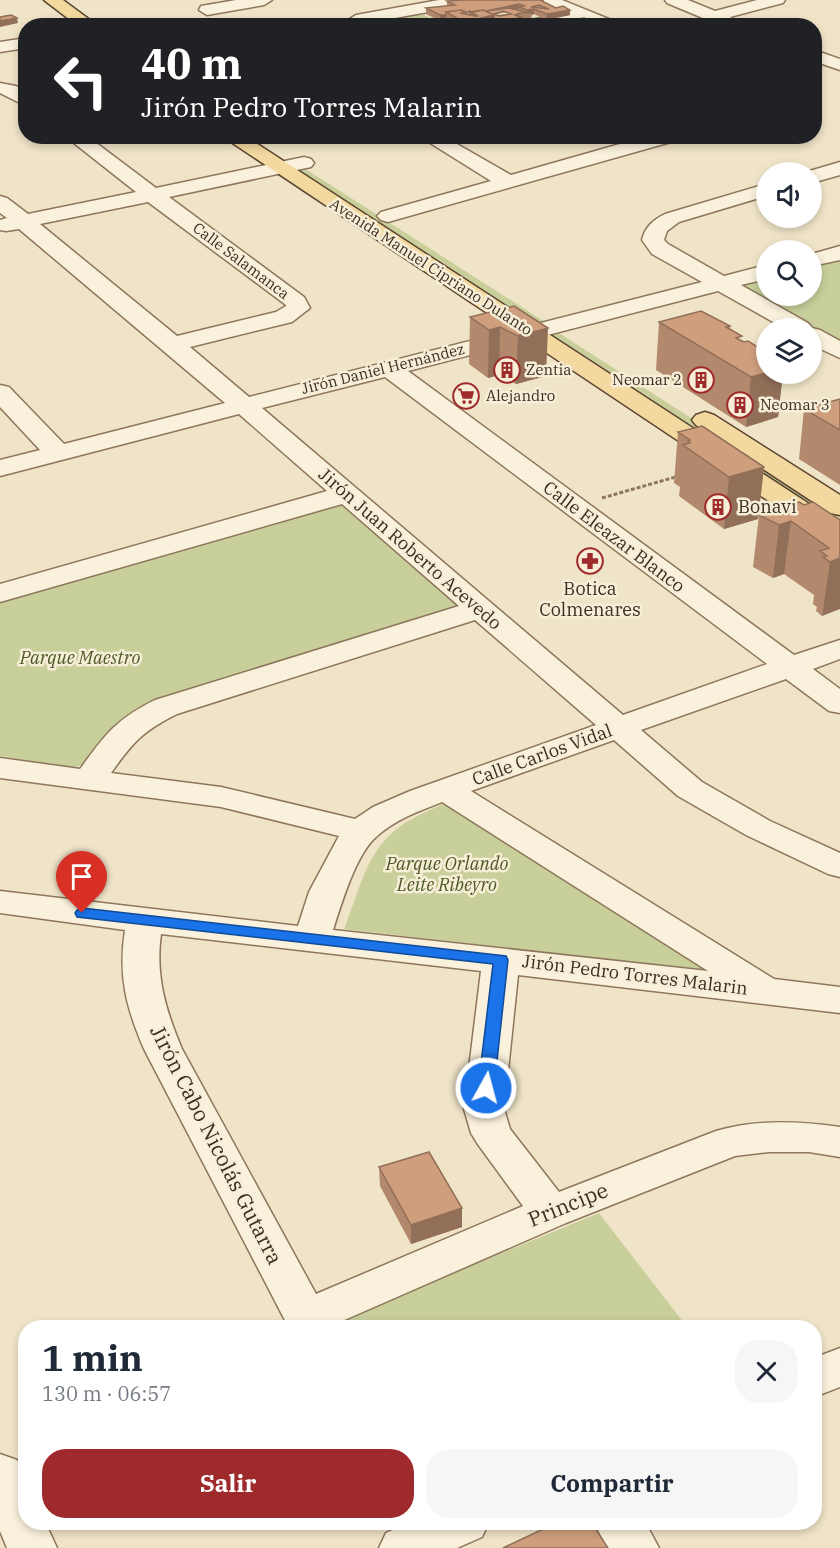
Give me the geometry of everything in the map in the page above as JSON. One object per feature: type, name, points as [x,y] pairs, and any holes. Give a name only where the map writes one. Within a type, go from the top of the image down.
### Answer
[{"type":"main road","points":[[52,0],[77,18]]},
{"type":"main road","points":[[34,6],[51,18]]},
{"type":"main road","name":"Avenida Manuel Cipriano Dulanto","points":[[243,144],[840,536]]},
{"type":"main road","name":"Avenida Manuel Cipriano Dulanto","points":[[275,144],[610,359]]},
{"type":"main road","points":[[688,409],[840,507]]},
{"type":"street","points":[[189,0],[221,18]]},
{"type":"street","points":[[207,10],[264,0]]},
{"type":"street","points":[[367,18],[467,0]]},
{"type":"street","points":[[553,0],[590,18]]},
{"type":"street","points":[[673,0],[719,18]]},
{"type":"street","points":[[714,16],[777,0]]},
{"type":"street","points":[[568,18],[583,15]]},
{"type":"street","points":[[0,39],[18,36]]},
{"type":"street","points":[[0,48],[18,45]]},
{"type":"street","points":[[822,52],[840,65]]},
{"type":"street","points":[[0,88],[10,90],[18,96]]},
{"type":"street","name":"Calle Salamanca","points":[[85,144],[296,302],[298,308],[284,316],[171,345]]},
{"type":"street","points":[[441,144],[508,182]]},
{"type":"street","points":[[388,216],[643,144]]},
{"type":"street","points":[[11,224],[304,163]]},
{"type":"street","points":[[822,174],[840,168]]},
{"type":"street","points":[[756,193],[672,219],[660,225],[654,232],[653,240],[660,249],[782,318]]},
{"type":"street","name":"Jirón Juan Roberto Acevedo","points":[[0,202],[11,224],[171,345],[690,789],[717,807],[840,866]]},
{"type":"street","points":[[822,258],[840,253]]},
{"type":"street","name":"Jirón Daniel Hernández","points":[[0,468],[756,275]]},
{"type":"street","points":[[822,341],[840,351]]},
{"type":"street","name":"Calle Eleazar Blanco","points":[[389,368],[840,704]]},
{"type":"street","points":[[0,392],[58,453]]},
{"type":"street","points":[[0,593],[346,494]]},
{"type":"street","points":[[88,781],[122,735],[142,720],[166,707],[480,609]]},
{"type":"street","name":"Calle Carlos Vidal","points":[[312,940],[327,892],[355,838],[392,812],[446,789],[840,649]]},
{"type":"street","points":[[0,768],[242,801],[362,831]]},
{"type":"street","points":[[446,789],[767,991]]},
{"type":"street","name":"Jirón Pedro Torres Malarin","points":[[0,902],[144,922],[501,960],[840,1000]]},
{"type":"street","name":"Jirón Cabo Nicolás Gutarra","points":[[144,922],[139,953],[140,985],[163,1049],[308,1320]]},
{"type":"street","points":[[501,960],[484,1109],[491,1133],[551,1212]]},
{"type":"street","name":"Principe","points":[[313,1320],[551,1212],[730,1142],[769,1137],[809,1137],[840,1142]]},
{"type":"street","points":[[822,1375],[840,1367]]},
{"type":"street","points":[[0,1475],[18,1516]]},
{"type":"street","points":[[24,1530],[32,1548]]},
{"type":"street","points":[[623,1530],[634,1548]]},
{"type":"path","points":[[574,507],[728,462]]},
{"type":"green space","points":[[417,12],[430,18],[382,18]]},
{"type":"green space","points":[[304,168],[545,322],[535,327],[294,169]]},
{"type":"green space","points":[[840,259],[840,344],[822,334],[822,318],[794,318],[773,306],[822,306],[822,264]]},
{"type":"green space","points":[[756,281],[756,297],[737,286]]},
{"type":"green space","points":[[552,331],[559,333],[840,514],[840,529],[546,336]]},
{"type":"green space","name":"Parque Maestro","points":[[341,504],[460,607],[177,696],[87,763],[73,768],[0,756],[0,599]]},
{"type":"green space","name":"Parque Orlando Leite Ribeyro","points":[[450,801],[733,974],[344,929],[366,870],[378,848],[393,832],[408,821]]},
{"type":"green space","points":[[599,1213],[682,1320],[339,1320]]},
{"type":"building","points":[[540,0],[556,8],[563,6],[570,10],[547,14],[534,9],[527,10],[519,7],[525,6],[519,4],[486,11],[508,8],[532,13],[519,13],[515,15],[521,17],[517,18],[494,18],[494,15],[483,10],[468,11],[470,15],[461,10],[440,15],[426,8],[455,5],[447,1]],"holes":[[[539,5],[549,9],[531,7]],[[503,11],[511,14],[499,16],[494,14]]]},
{"type":"building","points":[[461,10],[466,12],[460,13],[478,16],[470,12],[483,10],[494,15],[481,18],[456,18],[446,12]]},
{"type":"building","points":[[11,15],[17,18],[0,21],[0,17]]},
{"type":"building","points":[[514,306],[548,328],[518,336],[500,327],[489,330],[470,317]]},
{"type":"building","points":[[701,311],[730,326],[726,327],[742,336],[736,338],[756,346],[756,376],[751,377],[659,322]]},
{"type":"building","points":[[840,399],[840,430],[804,409]]},
{"type":"building","points":[[702,426],[764,467],[729,477],[683,445],[690,443],[688,441],[690,440],[678,432]]},
{"type":"building","points":[[799,502],[804,505],[813,502],[840,520],[840,558],[830,562],[823,557],[827,556],[820,551],[829,548],[791,521],[779,525],[759,515]]},
{"type":"building","points":[[429,1152],[462,1208],[411,1225],[379,1167]]},
{"type":"building","points":[[541,1530],[596,1530],[608,1548],[503,1548]]},
{"type":"place","name":"Zentia","points":[[507,370]]},
{"type":"place","name":"Neomar 2","points":[[701,380]]},
{"type":"place","name":"Alejandro","points":[[466,396]]},
{"type":"place","name":"Neomar 3","points":[[740,405]]},
{"type":"place","name":"Bonavi","points":[[718,507]]},
{"type":"place","name":"Botica Colmenares","points":[[590,561]]},
{"type":"route","points":[[82,913],[144,922],[501,960],[486,1088]]}]
